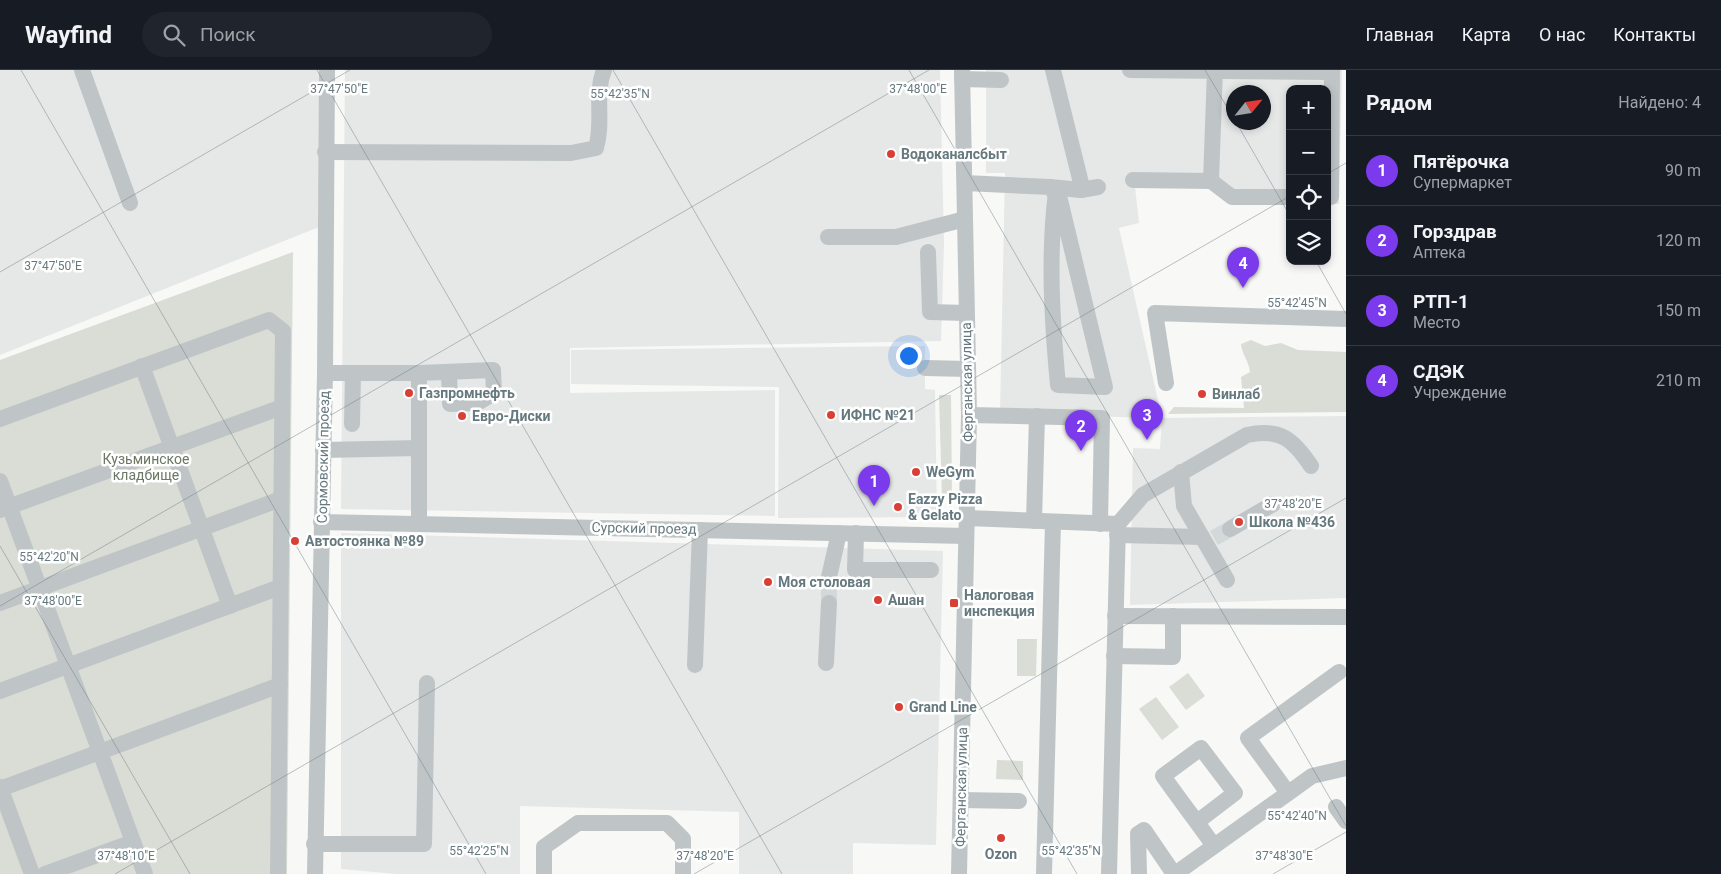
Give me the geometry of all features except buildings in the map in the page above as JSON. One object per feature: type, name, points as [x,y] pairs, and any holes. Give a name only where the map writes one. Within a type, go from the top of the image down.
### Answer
[{"type":"street","points":[[82,70],[130,203]]},
{"type":"street","name":"Сормовский проезд","points":[[315,874],[314,844],[325,373],[327,70]]},
{"type":"street","points":[[325,152],[571,153],[596,148],[601,133],[599,83],[604,70]]},
{"type":"street","points":[[1053,70],[1081,183],[1081,190]]},
{"type":"street","points":[[1130,70],[1332,71],[1331,197]]},
{"type":"street","points":[[1211,181],[1215,71]]},
{"type":"street","points":[[962,75],[1001,80]]},
{"type":"street","name":"Ферганская улица","points":[[959,874],[969,415],[962,75]]},
{"type":"street","points":[[1134,180],[1211,181],[1232,197],[1286,197]]},
{"type":"street","points":[[965,183],[1053,190],[1081,190],[1098,186]]},
{"type":"street","points":[[1053,190],[1060,200],[1105,387],[1058,385],[1052,317],[1053,190]]},
{"type":"street","points":[[828,237],[896,237],[965,219]]},
{"type":"street","points":[[928,252],[930,312],[966,313]]},
{"type":"street","points":[[1166,383],[1155,313],[1346,319]]},
{"type":"street","points":[[0,419],[269,320],[283,330],[278,874]]},
{"type":"street","points":[[142,366],[230,606]]},
{"type":"street","points":[[925,368],[968,369]]},
{"type":"street","points":[[351,437],[353,372]]},
{"type":"street","points":[[325,373],[449,372]]},
{"type":"street","points":[[419,373],[419,523]]},
{"type":"street","points":[[5,509],[282,407]]},
{"type":"street","points":[[969,415],[1102,418],[1100,524]]},
{"type":"street","points":[[1034,521],[1037,416]]},
{"type":"street","points":[[1109,874],[1118,530],[1143,495],[1247,434],[1264,432],[1279,434],[1300,450],[1311,466]]},
{"type":"street","points":[[323,450],[351,437],[419,448]]},
{"type":"street","points":[[1181,472],[1184,506],[1207,539],[1227,580]]},
{"type":"street","points":[[0,481],[5,509],[40,588],[145,874]]},
{"type":"street","points":[[0,603],[281,499]]},
{"type":"street","points":[[1230,529],[1273,504]]},
{"type":"street","points":[[967,518],[1100,524],[1118,530],[1207,539]]},
{"type":"street","name":"Сурский проезд","points":[[322,522],[966,536]]},
{"type":"street","points":[[1044,874],[1053,522]]},
{"type":"street","points":[[695,665],[700,530]]},
{"type":"street","points":[[829,577],[839,533]]},
{"type":"street","points":[[856,533],[855,570],[931,570]]},
{"type":"street","points":[[0,691],[280,587]]},
{"type":"street","points":[[826,663],[829,603]]},
{"type":"street","points":[[1115,616],[1346,617]]},
{"type":"street","points":[[1114,656],[1173,657],[1173,616]]},
{"type":"street","points":[[1288,793],[1248,738],[1339,672]]},
{"type":"street","points":[[314,844],[424,844],[427,683]]},
{"type":"street","points":[[32,874],[0,788],[280,684]]},
{"type":"street","points":[[1197,822],[1235,793],[1201,748],[1163,776],[1214,846]]},
{"type":"street","points":[[1138,874],[1138,834],[1144,830],[1175,874],[1312,776],[1346,768]]},
{"type":"street","points":[[961,800],[1020,801]]},
{"type":"street","points":[[1336,807],[1346,821]]},
{"type":"street","points":[[544,874],[544,847],[578,823],[588,823],[668,824],[683,839],[683,874]]},
{"type":"street","points":[[45,874],[133,842]]},
{"type":"shaded area","points":[[0,70],[322,70],[319,227],[0,355]]},
{"type":"shaded area","points":[[345,70],[940,70],[944,243],[941,341],[570,348],[570,393],[775,390],[775,516],[341,509]]},
{"type":"shaded area","points":[[986,70],[1342,70],[1339,204],[1331,204],[1331,85],[1286,85],[1286,203],[1207,187],[1135,187],[1139,223],[1119,228],[1162,418],[1000,414],[1005,173],[986,173]]},
{"type":"shaded area","points":[[925,346],[925,389],[935,390],[937,517],[778,518],[779,387],[571,384],[571,350]]},
{"type":"shaded area","name":"Школа №436","points":[[1346,416],[1346,598],[1130,605],[1133,448],[1160,449],[1162,418]]},
{"type":"shaded area","points":[[341,533],[943,551],[936,845],[853,843],[853,874],[739,874],[739,812],[520,806],[520,874],[396,874],[341,869]]},
{"type":"green space","name":"Кузьминское кладбище","points":[[293,252],[287,874],[0,874],[0,360]]},
{"type":"green space","points":[[1251,340],[1265,346],[1281,343],[1298,350],[1346,352],[1346,412],[1168,414],[1174,407],[1244,408],[1241,377],[1250,372],[1241,344]]},
{"type":"green space","points":[[939,395],[951,395],[952,499],[942,498]]},
{"type":"green space","points":[[1017,639],[1037,639],[1036,676],[1017,676]]},
{"type":"green space","points":[[1188,673],[1205,696],[1186,710],[1169,687]]},
{"type":"green space","points":[[1156,697],[1179,727],[1162,740],[1139,709]]},
{"type":"green space","points":[[997,760],[1023,761],[1023,780],[996,779]]},
{"type":"tunnel","points":[[1214,538],[1230,529]]},
{"type":"tunnel","points":[[829,577],[829,603]]},
{"type":"place","name":"Водоканалсбыт","points":[[891,154]]},
{"type":"place","name":"СДЭК","points":[[1243,288]]},
{"type":"place","name":"Газпромнефть","points":[[409,393]]},
{"type":"place","name":"Винлаб","points":[[1202,394]]},
{"type":"place","name":"ИФНС №21","points":[[831,415]]},
{"type":"place","name":"Евро-Диски","points":[[462,416]]},
{"type":"place","name":"РТП-1","points":[[1147,440]]},
{"type":"place","name":"Горздрав","points":[[1081,451]]},
{"type":"place","name":"WeGym","points":[[916,472]]},
{"type":"place","name":"Пятёрочка","points":[[874,506]]},
{"type":"place","name":"Eazzy Pizza & Gelato","points":[[898,507]]},
{"type":"place","name":"Школа №436","points":[[1239,522]]},
{"type":"place","name":"Автостоянка №89","points":[[295,541]]},
{"type":"place","name":"Моя столовая","points":[[768,582]]},
{"type":"place","name":"Ашан","points":[[878,600]]},
{"type":"place","name":"Налоговая инспекция","points":[[954,603]]},
{"type":"place","name":"Grand Line","points":[[899,707]]},
{"type":"place","name":"Ozon","points":[[1001,838]]}]
